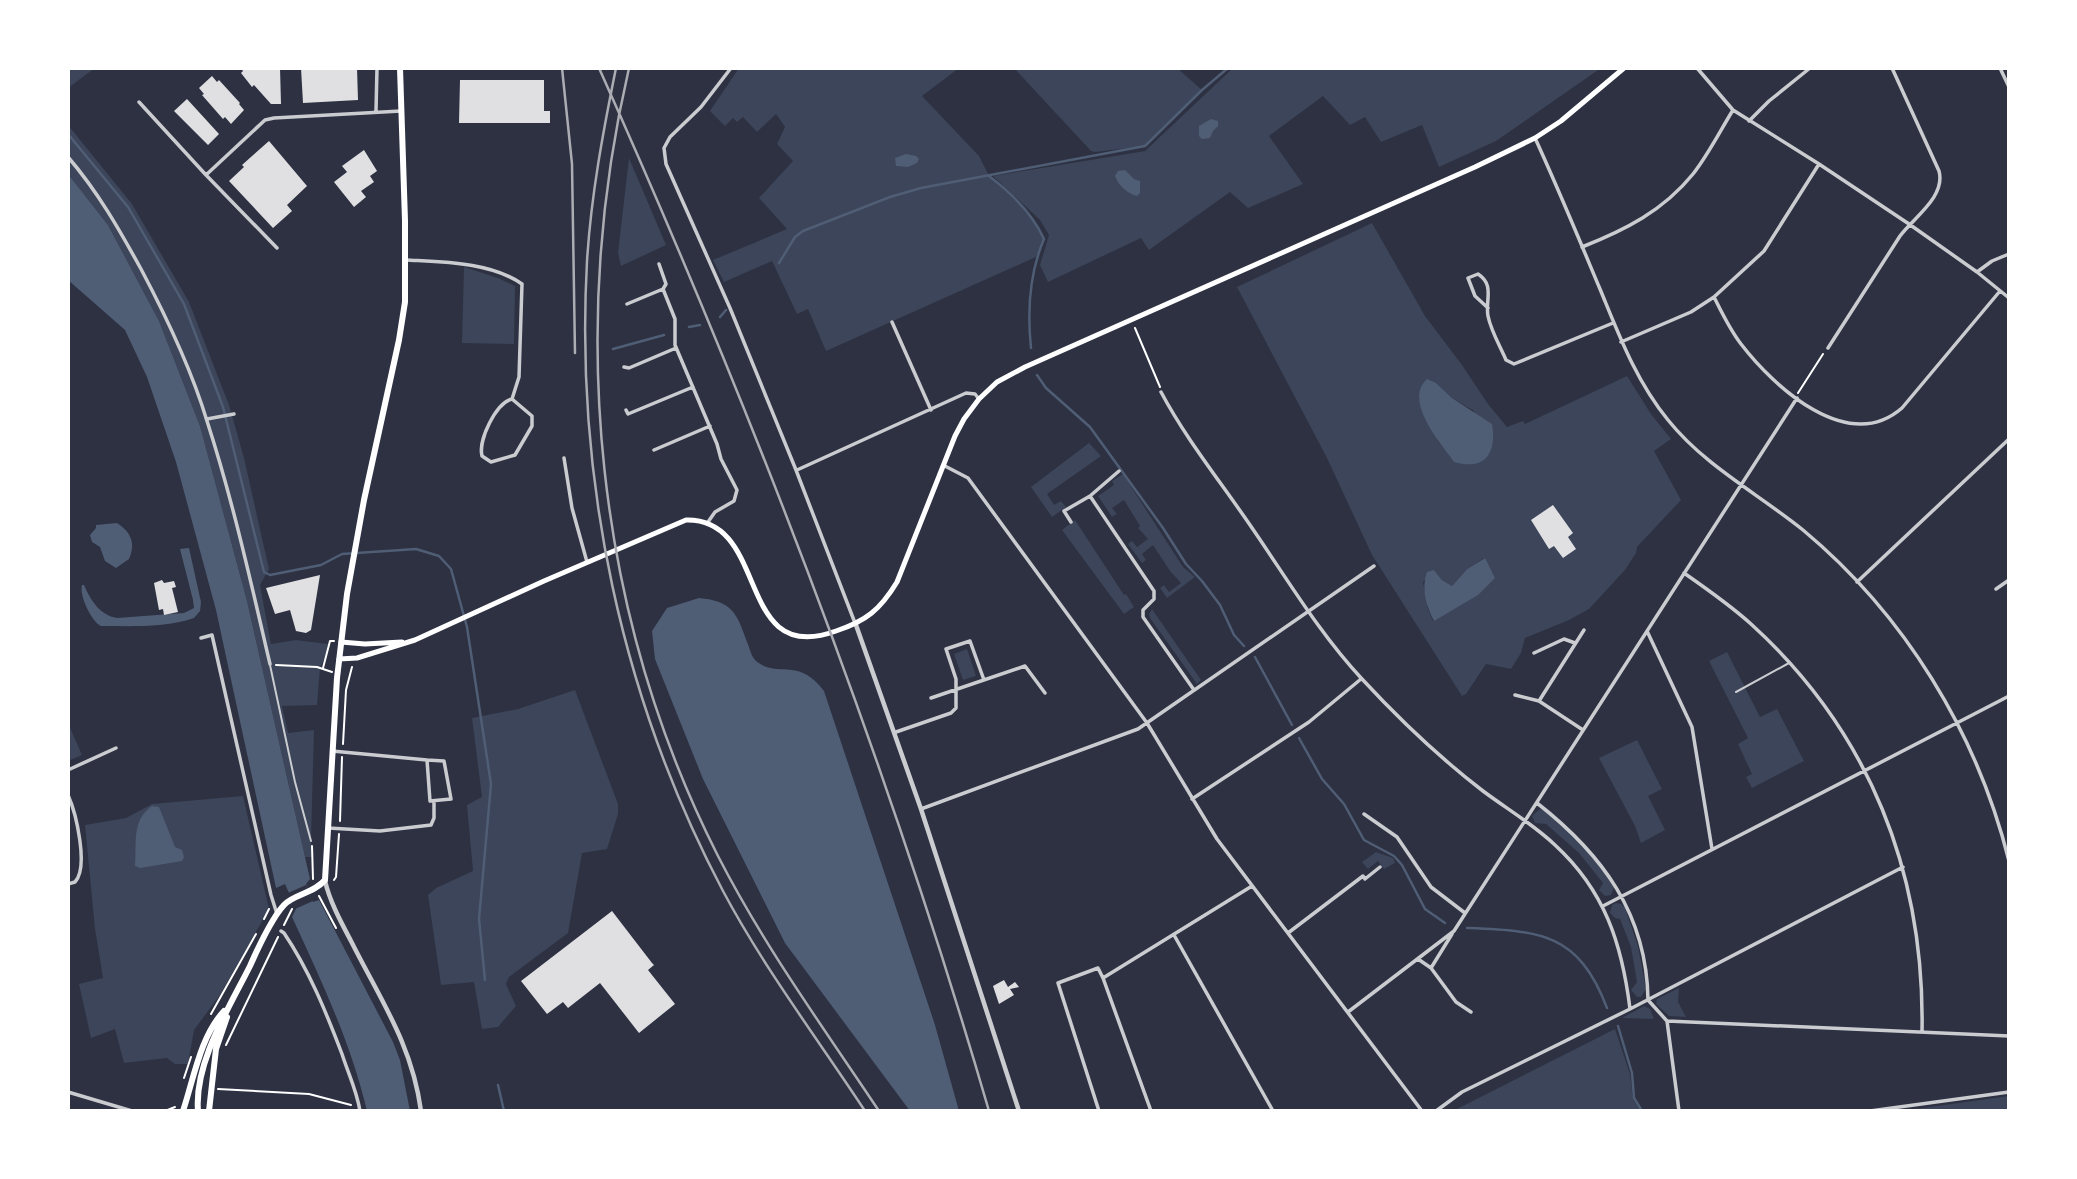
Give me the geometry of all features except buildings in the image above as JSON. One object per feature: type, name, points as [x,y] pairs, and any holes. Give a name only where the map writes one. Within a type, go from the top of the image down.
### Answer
[{"type":"main road","points":[[198,1111],[197,1099],[211,1045],[258,948],[285,904],[293,903],[325,880],[341,642],[356,544],[402,323],[406,260],[400,68]]},
{"type":"main road","points":[[339,659],[353,659],[387,651],[415,640],[686,520],[708,522],[724,533],[737,548],[762,608],[781,628],[812,637],[856,625],[884,600],[897,582],[955,436],[979,398],[997,382],[1535,138],[1561,121],[1624,68]]},
{"type":"main road","points":[[341,642],[365,644],[415,640]]},
{"type":"main road","points":[[186,1111],[193,1074],[215,1021],[230,1005]]},
{"type":"main road","points":[[209,1111],[216,1049],[230,1005]]},
{"type":"street","points":[[376,111],[377,68]]},
{"type":"street","points":[[731,68],[701,107],[670,136],[664,148],[666,164],[730,308],[856,625],[922,809],[1018,1111]]},
{"type":"street","points":[[1697,68],[1733,110],[1909,224],[2009,298]]},
{"type":"street","points":[[1749,121],[1810,68]]},
{"type":"street","points":[[1828,348],[1909,224],[1923,211],[1938,187],[1940,177],[1892,68]]},
{"type":"street","points":[[2000,68],[2009,87]]},
{"type":"street","points":[[139,102],[277,248]]},
{"type":"street","points":[[1582,247],[1634,224],[1663,205],[1693,173],[1733,110]]},
{"type":"street","points":[[206,175],[265,120],[401,111]]},
{"type":"street","points":[[1535,138],[1621,342],[1647,392],[1669,421],[1707,460],[1808,535],[1857,582],[1910,646],[1957,723],[1984,782],[2009,861]]},
{"type":"street","points":[[68,157],[115,221],[167,318],[207,419],[228,491],[270,664]]},
{"type":"street","points":[[1621,342],[1691,312],[1714,298],[1764,251],[1819,164]]},
{"type":"street","points":[[1977,272],[1992,261],[2009,254]]},
{"type":"street","points":[[406,260],[443,261],[474,266],[522,284],[519,377],[512,399]]},
{"type":"street","points":[[626,304],[663,289],[666,284],[659,264]]},
{"type":"street","points":[[1488,309],[1475,296],[1468,278],[1478,274],[1485,278],[1490,294],[1489,319],[1506,360],[1514,364],[1613,323]]},
{"type":"street","points":[[663,289],[675,319],[676,348],[710,426],[721,459],[737,490],[734,501],[715,512],[708,522]]},
{"type":"street","points":[[1714,298],[1738,341],[1773,380],[1824,415],[1842,423],[1865,425],[1889,417],[1908,402],[2000,291]]},
{"type":"street","points":[[892,322],[931,410]]},
{"type":"street","points":[[624,367],[629,368],[676,348]]},
{"type":"street","points":[[626,411],[628,414],[693,387]]},
{"type":"street","points":[[796,470],[966,393],[975,394],[979,398]]},
{"type":"street","points":[[1161,393],[1327,638],[1361,679],[1468,779],[1555,844],[1589,881],[1603,905],[1622,955],[1630,1009]]},
{"type":"street","points":[[1431,968],[1797,397]]},
{"type":"street","points":[[512,399],[532,416],[532,426],[515,455],[486,460],[481,452],[483,438],[500,407],[512,399]]},
{"type":"street","points":[[207,419],[232,414]]},
{"type":"street","points":[[654,450],[710,426]]},
{"type":"street","points":[[1857,582],[2009,439]]},
{"type":"street","points":[[564,458],[572,508],[587,562]]},
{"type":"street","points":[[943,465],[968,478],[1147,723],[1217,839],[1422,1111]]},
{"type":"street","points":[[1071,522],[1064,511],[1090,496],[1119,471]]},
{"type":"street","points":[[1090,496],[1154,591],[1154,599],[1143,610],[1143,617],[1194,691]]},
{"type":"street","points":[[922,809],[1138,729],[1374,566]]},
{"type":"street","points":[[1684,573],[1751,624],[1790,663],[1830,713],[1865,770],[1889,825],[1913,905],[1921,963],[1922,1032]]},
{"type":"street","points":[[1996,589],[2009,580]]},
{"type":"street","points":[[1539,701],[1584,630]]},
{"type":"street","points":[[1647,631],[1692,727],[1712,849]]},
{"type":"street","points":[[201,638],[212,635],[278,916]]},
{"type":"street","points":[[1534,653],[1564,639],[1575,643]]},
{"type":"street","points":[[895,732],[954,711],[957,705],[956,679],[946,649],[971,641],[984,680]]},
{"type":"street","points":[[931,698],[1025,666],[1045,694]]},
{"type":"street","points":[[1192,799],[1309,722],[1361,679]]},
{"type":"street","points":[[1515,695],[1539,701],[1583,730]]},
{"type":"street","points":[[1603,905],[2009,696]]},
{"type":"street","points":[[68,770],[116,748]]},
{"type":"street","points":[[332,751],[444,761],[451,799],[430,801],[427,760]]},
{"type":"street","points":[[68,795],[77,816],[81,871],[75,882],[68,884]]},
{"type":"street","points":[[328,828],[380,831],[431,825],[434,818],[434,801]]},
{"type":"street","points":[[1536,802],[1583,842],[1602,864],[1622,896],[1642,951],[1648,978],[1648,1000],[1667,1021],[1679,1111]]},
{"type":"street","points":[[1364,814],[1397,837],[1431,887],[1465,914]]},
{"type":"street","points":[[1288,933],[1363,876],[1365,879],[1380,867]]},
{"type":"street","points":[[1436,1111],[1461,1092],[1648,1000],[1903,867]]},
{"type":"street","points":[[325,880],[345,929],[403,1040],[413,1069],[421,1111]]},
{"type":"street","points":[[1103,978],[1252,886]]},
{"type":"street","points":[[281,931],[309,974],[334,1035],[360,1111]]},
{"type":"street","points":[[1348,1012],[1454,931]]},
{"type":"street","points":[[1174,935],[1273,1111]]},
{"type":"street","points":[[1418,959],[1431,968],[1456,1002],[1471,1012]]},
{"type":"street","points":[[1099,1111],[1058,983],[1098,968],[1151,1111]]},
{"type":"street","points":[[1667,1021],[2009,1037]]},
{"type":"street","points":[[68,1091],[132,1111]]},
{"type":"street","points":[[1870,1111],[2009,1092]]},
{"type":"lane","points":[[1736,692],[1790,663]]},
{"type":"lane","points":[[270,664],[311,841]]},
{"type":"path","points":[[1131,320],[1161,393]]},
{"type":"path","points":[[1797,397],[1828,348]]},
{"type":"path","points":[[270,664],[322,669],[330,640]]},
{"type":"path","points":[[336,877],[346,690],[353,659]]},
{"type":"path","points":[[311,841],[313,880]]},
{"type":"path","points":[[318,894],[335,927]]},
{"type":"path","points":[[223,1051],[293,903]]},
{"type":"path","points":[[217,1089],[309,1094],[349,1105],[359,1104]]},
{"type":"path","points":[[165,1111],[171,1110],[179,1102]]},
{"type":"shaded area","points":[[68,68],[95,68],[68,88]]},
{"type":"shaded area","points":[[739,68],[959,68],[922,96],[979,156],[989,176],[1014,198],[1039,229],[1044,239],[1036,257],[826,351],[808,309],[797,314],[772,261],[724,282],[713,260],[787,229],[759,198],[793,161],[777,144],[785,127],[776,114],[757,132],[743,117],[737,122],[733,118],[725,126],[710,111]]},
{"type":"shaded area","points":[[1014,68],[1177,68],[1202,90],[1145,146],[1095,152],[1091,151]]},
{"type":"shaded area","points":[[1233,68],[1601,68],[1496,141],[1439,167],[1422,125],[1381,142],[1365,117],[1350,125],[1323,96],[1269,136],[1303,184],[1248,208],[1230,192],[1149,250],[1141,238],[1048,282],[1040,265],[1049,235],[1040,220],[993,176],[1145,151]]},
{"type":"shaded area","points":[[1211,119],[1218,121],[1218,126],[1210,138],[1202,139],[1199,136],[1199,126]]},
{"type":"shaded area","points":[[68,125],[132,204],[189,302],[229,405],[244,458],[269,569],[260,585],[271,644],[296,640],[328,644],[320,668],[317,705],[282,706],[288,733],[314,730],[311,841],[313,857],[305,857],[247,601],[200,426],[159,321],[108,225],[68,174]]},
{"type":"shaded area","points":[[906,154],[916,156],[919,159],[917,163],[908,167],[896,166],[895,158]]},
{"type":"shaded area","points":[[629,158],[666,245],[621,266],[618,253]]},
{"type":"shaded area","points":[[1125,170],[1140,181],[1140,193],[1137,196],[1127,191],[1116,179],[1118,171]]},
{"type":"shaded area","points":[[68,174],[108,225],[159,321],[200,426],[247,601],[310,879],[306,884],[313,902],[319,900],[393,1042],[400,1060],[410,1111],[367,1111],[344,1036],[292,917],[296,909],[285,884],[276,888],[216,610],[176,462],[147,377],[125,330],[68,280]]},
{"type":"shaded area","points":[[1372,223],[1425,316],[1507,427],[1523,421],[1525,424],[1627,376],[1671,439],[1654,451],[1681,500],[1637,547],[1625,570],[1589,609],[1525,638],[1521,653],[1511,669],[1486,664],[1462,696],[1372,555],[1327,458],[1237,287]],"holes":[[[1436,383],[1452,398],[1474,411],[1454,462],[1438,441]],[[1484,558],[1495,578],[1433,621],[1423,582],[1434,570],[1442,580],[1452,586],[1467,569]]]},
{"type":"shaded area","points":[[464,267],[515,286],[514,344],[462,343]]},
{"type":"shaded area","points":[[1427,379],[1492,424],[1493,443],[1481,462],[1454,462],[1433,433],[1421,409],[1419,398]]},
{"type":"shaded area","points":[[1089,443],[1101,456],[1047,494],[1054,505],[1061,501],[1066,507],[1052,517],[1031,487]]},
{"type":"shaded area","points":[[1123,474],[1183,567],[1195,577],[1167,598],[1160,588],[1164,585],[1169,592],[1181,583],[1153,545],[1142,554],[1146,560],[1142,563],[1128,544],[1132,541],[1137,547],[1148,539],[1138,528],[1140,526],[1124,500],[1112,508],[1117,514],[1112,517],[1098,496],[1114,485],[1112,481]]},
{"type":"shaded area","points":[[1075,520],[1134,607],[1124,614],[1062,530]]},
{"type":"shaded area","points":[[117,523],[129,534],[132,548],[129,559],[116,568],[105,561],[100,547],[92,542],[90,535],[96,525]]},
{"type":"shaded area","points":[[189,548],[201,602],[200,611],[194,618],[160,625],[136,626],[101,626],[93,619],[84,601],[82,585],[101,610],[117,618],[184,613],[194,608],[180,549]]},
{"type":"shaded area","points":[[1485,558],[1495,578],[1478,595],[1434,621],[1425,597],[1427,572],[1434,570],[1442,580],[1452,586],[1467,569]]},
{"type":"shaded area","points":[[699,598],[719,602],[732,610],[756,661],[764,666],[805,674],[815,680],[824,691],[935,1025],[959,1111],[910,1111],[785,943],[703,779],[655,659],[652,631],[667,608]]},
{"type":"shaded area","points":[[1152,609],[1201,680],[1197,684],[1150,618]]},
{"type":"shaded area","points":[[967,649],[976,676],[963,680],[954,654]]},
{"type":"shaded area","points":[[1727,652],[1760,717],[1777,709],[1804,761],[1752,788],[1746,777],[1752,774],[1738,744],[1748,738],[1709,661]]},
{"type":"shaded area","points":[[575,690],[618,804],[618,814],[607,849],[582,853],[568,933],[509,977],[506,984],[516,1006],[498,1027],[482,1029],[474,982],[441,985],[428,895],[436,888],[473,871],[467,805],[482,797],[472,718],[518,709]]},
{"type":"shaded area","points":[[68,723],[82,755],[68,761]]},
{"type":"shaded area","points":[[1637,740],[1662,789],[1648,796],[1665,830],[1641,843],[1635,826],[1599,758]]},
{"type":"shaded area","points":[[243,796],[269,909],[220,995],[194,1030],[188,1064],[175,1064],[167,1058],[124,1063],[115,1029],[91,1038],[79,984],[103,978],[95,929],[85,825],[126,818],[152,804]]},
{"type":"shaded area","points":[[152,806],[159,807],[175,847],[182,850],[184,857],[182,861],[140,868],[135,866],[136,833],[141,818]]},
{"type":"shaded area","points":[[1540,809],[1592,857],[1614,888],[1611,895],[1605,896],[1599,890],[1603,883],[1579,853],[1546,824],[1535,823],[1532,816]]},
{"type":"shaded area","points":[[1376,852],[1393,858],[1395,863],[1384,869],[1378,861],[1368,869],[1362,862]]},
{"type":"shaded area","points":[[1616,903],[1625,908],[1638,946],[1646,989],[1641,997],[1637,997],[1631,990],[1637,982],[1631,947],[1620,919],[1610,913],[1612,905]]},
{"type":"shaded area","points":[[1679,988],[1678,1002],[1686,1017],[1669,1016],[1656,1004],[1657,999]]},
{"type":"shaded area","points":[[1644,1006],[1650,1009],[1654,1019],[1622,1018]]},
{"type":"shaded area","points":[[1615,1029],[1630,1074],[1633,1099],[1640,1111],[1453,1111]]},
{"type":"shaded area","points":[[2009,1096],[2009,1111],[1901,1111]]},
{"type":"pier","points":[[306,885],[313,901],[295,909],[288,893]]},
{"type":"waterway","points":[[779,263],[795,237],[803,231],[890,197],[921,188],[1145,146],[1228,68]]},
{"type":"waterway","points":[[68,134],[128,207],[184,304],[223,407],[264,572],[270,575],[321,565],[342,554],[416,549],[439,556],[451,569],[467,627],[491,784],[479,919],[485,980]]},
{"type":"waterway","points":[[989,176],[1020,204],[1044,239],[1030,292],[1031,348]]},
{"type":"waterway","points":[[720,317],[726,310]]},
{"type":"waterway","points":[[689,327],[700,325]]},
{"type":"waterway","points":[[613,349],[664,335]]},
{"type":"waterway","points":[[1037,375],[1046,388],[1090,427],[1186,564],[1220,605],[1234,635],[1244,646]]},
{"type":"waterway","points":[[1255,657],[1292,725]]},
{"type":"waterway","points":[[1299,738],[1322,779],[1344,804],[1364,840],[1394,856],[1402,865],[1425,909],[1445,923]]},
{"type":"waterway","points":[[1467,928],[1516,931],[1554,941],[1569,950],[1583,964],[1596,983],[1607,1008]]},
{"type":"waterway","points":[[1618,1026],[1632,1073],[1634,1098],[1642,1111]]},
{"type":"waterway","points":[[498,1085],[504,1111]]},
{"type":"railway","points":[[562,68],[572,164],[575,353]]},
{"type":"railway","points":[[599,68],[709,324],[812,583],[906,845],[989,1111]]},
{"type":"railway","points":[[616,68],[591,212],[585,343],[589,424],[598,505],[612,585],[632,664],[657,742],[687,817],[739,920],[865,1111]]},
{"type":"railway","points":[[629,68],[610,167],[600,268],[598,369],[604,470],[620,570],[644,668],[676,763],[718,856],[774,954],[879,1111]]}]
